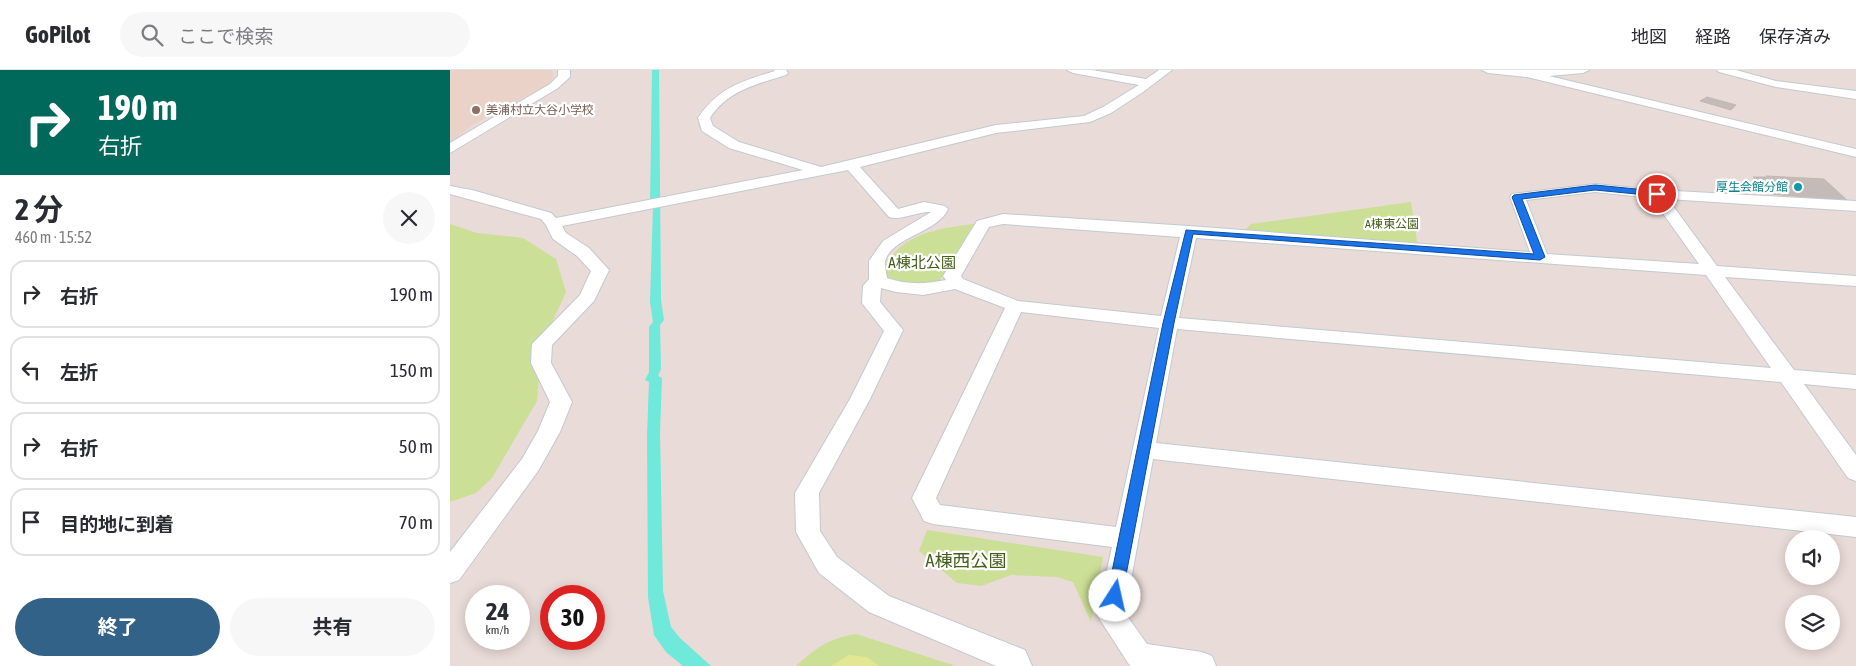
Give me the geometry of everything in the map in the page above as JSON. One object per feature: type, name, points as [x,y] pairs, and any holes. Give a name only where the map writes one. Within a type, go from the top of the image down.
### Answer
[{"type":"street","points":[[450,149],[554,86],[564,76],[564,70]]},
{"type":"street","points":[[780,70],[782,73],[740,87],[710,106],[704,118],[707,128],[734,145],[819,171]]},
{"type":"street","points":[[1073,70],[1148,83]]},
{"type":"street","points":[[553,223],[851,165],[996,129],[1086,119],[1108,110],[1166,70]]},
{"type":"street","points":[[1488,70],[1528,74],[1583,70]]},
{"type":"street","points":[[1512,70],[1856,153]]},
{"type":"street","points":[[1723,70],[1776,84],[1856,95]]},
{"type":"street","points":[[851,165],[894,214],[924,207],[940,209],[937,216],[889,244],[877,261],[878,282]]},
{"type":"street","points":[[1540,257],[1517,197],[1595,188],[1657,194],[1856,206]]},
{"type":"street","points":[[450,190],[467,192],[546,216],[553,223],[559,236],[583,252],[600,270],[588,297],[542,344],[541,363],[561,402],[549,432],[530,465],[450,572]]},
{"type":"street","points":[[1657,194],[1856,472]]},
{"type":"street","points":[[956,283],[952,276],[983,224],[1002,219],[1856,281]]},
{"type":"street","points":[[1189,232],[1125,538],[1111,615],[1139,656],[1202,666]]},
{"type":"street","points":[[1018,666],[1015,660],[879,604],[828,565],[808,532],[807,493],[860,398],[894,330],[871,303],[872,286],[878,282],[896,287],[923,290],[956,283],[1015,306],[1169,323],[1856,382]]},
{"type":"street","points":[[1015,306],[924,498],[933,514],[1125,538]]},
{"type":"street","points":[[1144,450],[1856,527]]},
{"type":"shaded area","name":"美浦村立大谷小学校","points":[[450,70],[552,70],[554,76],[549,84],[471,126],[450,143]]},
{"type":"green space","name":"A棟東公園","points":[[1411,202],[1418,248],[1240,235],[1251,224]]},
{"type":"green space","points":[[450,224],[477,233],[523,238],[556,259],[566,292],[542,344],[537,401],[492,478],[476,493],[450,502]]},
{"type":"green space","name":"A棟北公園","points":[[974,224],[938,283],[895,285],[880,272],[897,251],[911,240],[937,230]]},
{"type":"green space","name":"A棟西公園","points":[[927,530],[1103,557],[1091,622],[1073,582],[1057,577],[1011,575],[981,586],[957,583],[919,551]]},
{"type":"green space","points":[[856,634],[956,666],[796,666],[830,641]]},
{"type":"green space","points":[[849,655],[867,657],[879,666],[831,666]]},
{"type":"water","points":[[652,70],[659,70],[661,300],[664,320],[660,325],[661,369],[658,376],[662,378],[660,432],[663,591],[671,627],[680,638],[711,666],[683,666],[666,652],[654,635],[648,597],[647,435],[649,382],[645,380],[649,372],[649,327],[653,322],[650,302],[653,207],[650,206]]},
{"type":"building","points":[[1707,97],[1736,105],[1731,110],[1700,101]]},
{"type":"building","name":"厚生会館分館","points":[[1766,176],[1824,179],[1848,201],[1770,194],[1753,177],[1768,177]]},
{"type":"place","name":"美浦村立大谷小学校","points":[[476,110]]},
{"type":"place","name":"厚生会館分館","points":[[1798,187]]},
{"type":"route","points":[[1115,596],[1125,538],[1189,232],[1540,257],[1517,197],[1595,188],[1657,194]]}]
